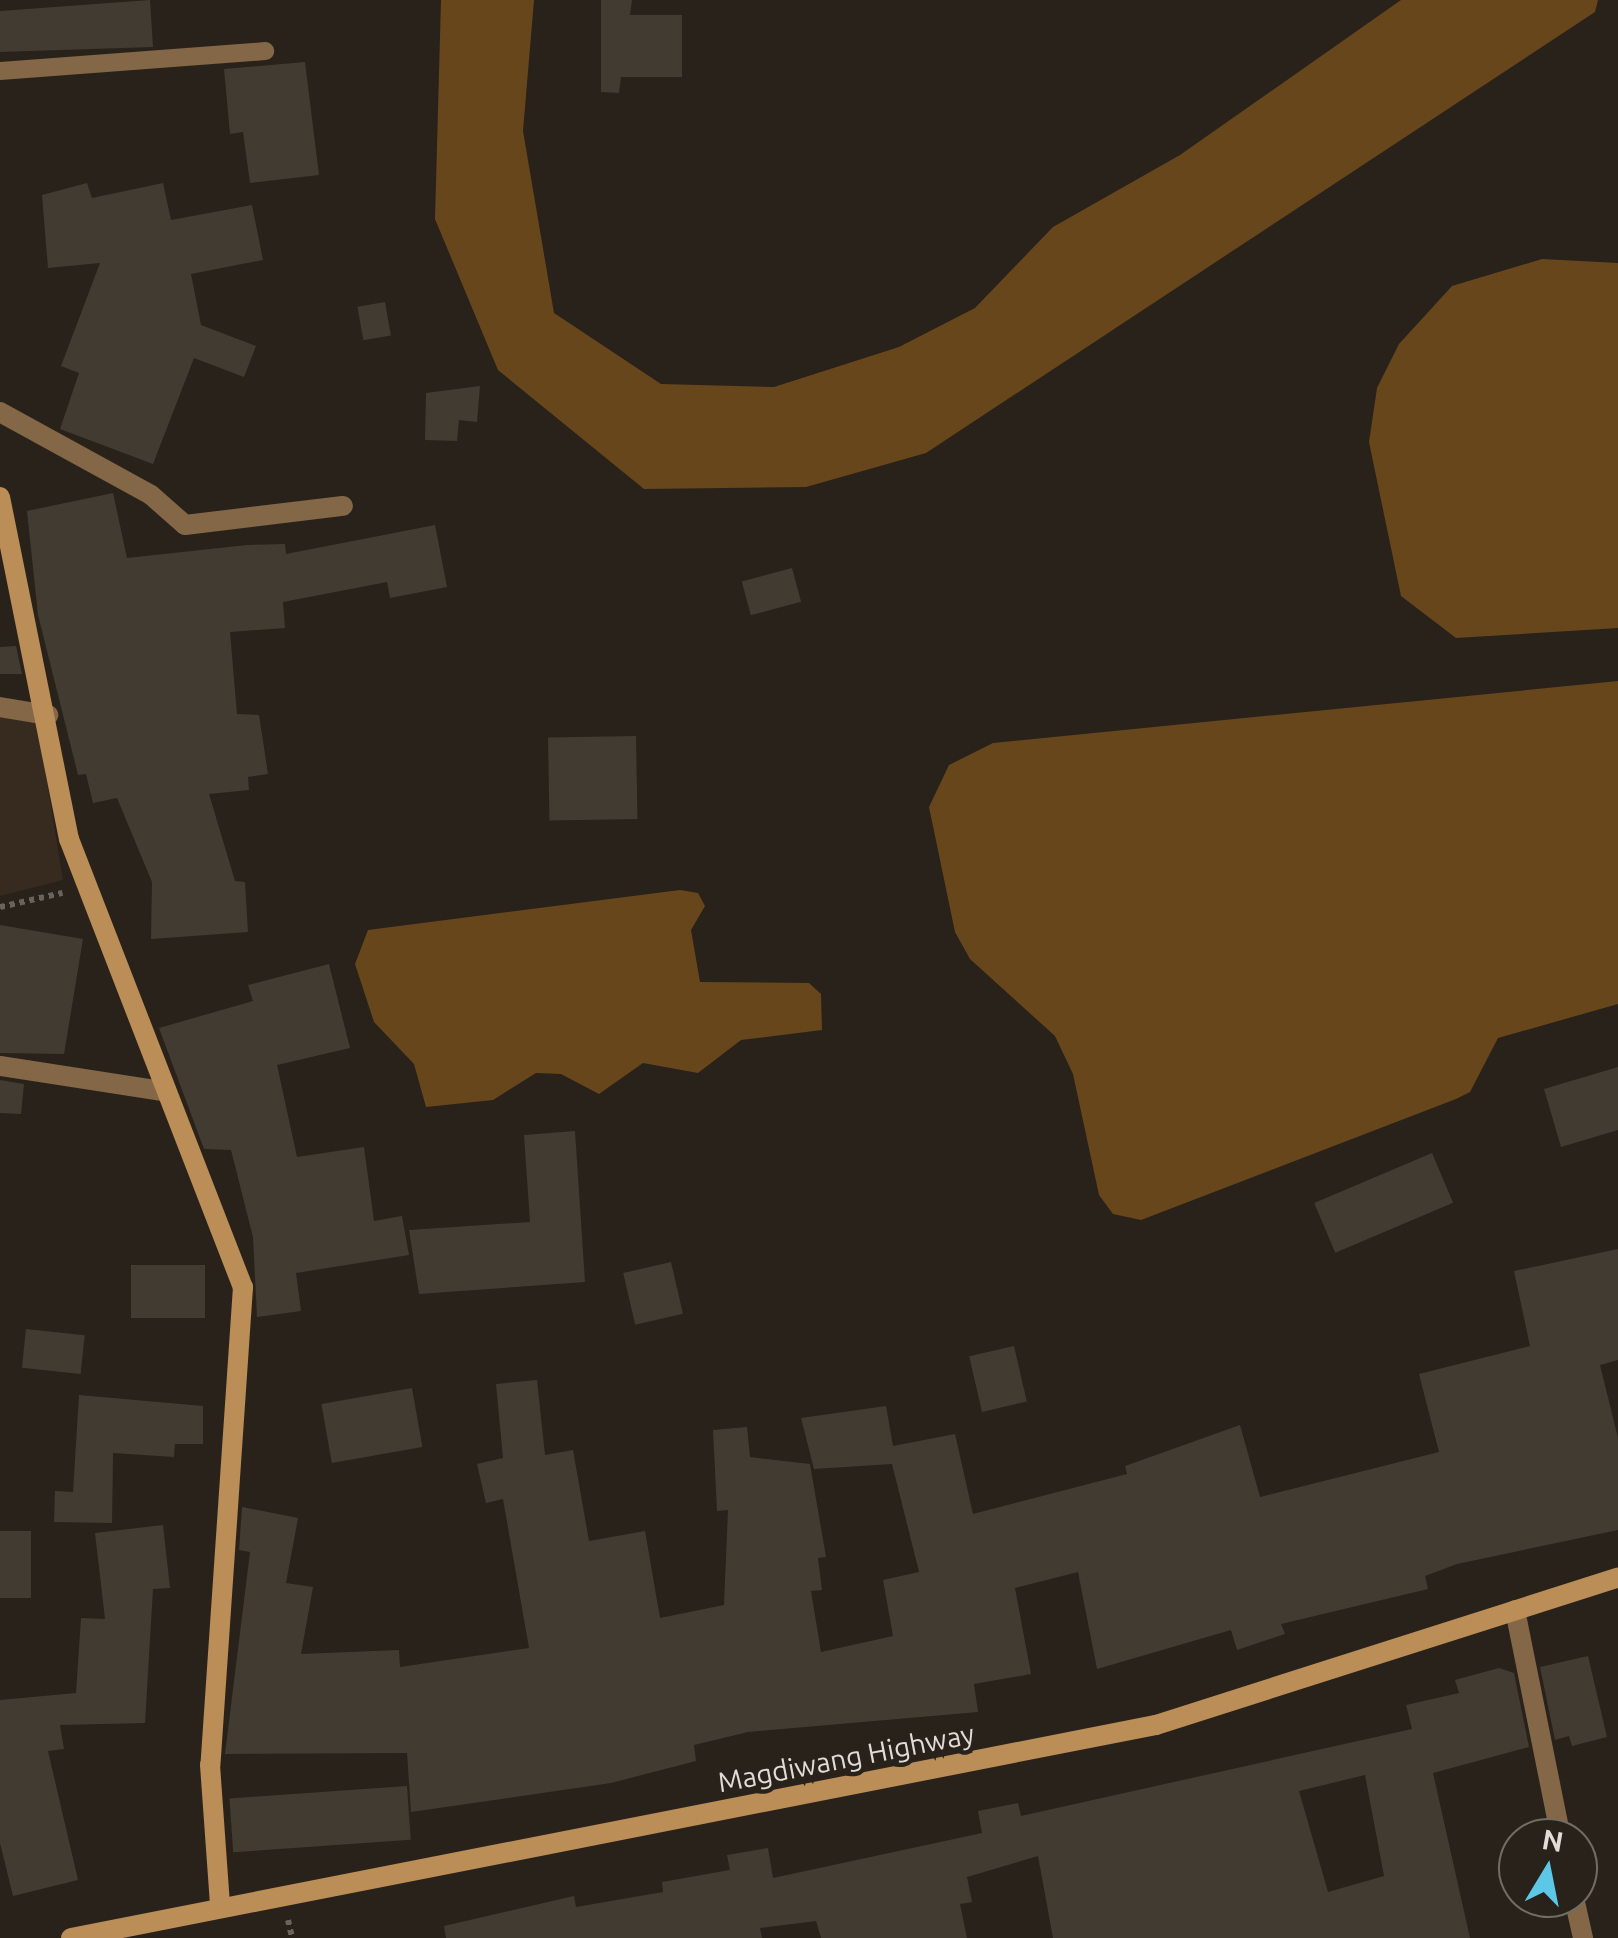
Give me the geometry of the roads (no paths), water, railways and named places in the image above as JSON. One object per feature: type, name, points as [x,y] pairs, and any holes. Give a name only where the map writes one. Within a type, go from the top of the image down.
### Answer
[{"type":"main road","points":[[0,497],[86,887],[162,1092],[244,1287],[210,1765],[220,1905]]},
{"type":"main road","name":"Magdiwang Highway","points":[[71,1938],[220,1905],[1156,1725],[1618,1578]]},
{"type":"street","points":[[0,412],[151,494],[185,525],[343,506]]},
{"type":"street","points":[[0,707],[48,715]]},
{"type":"street","points":[[0,1066],[162,1092]]},
{"type":"street","points":[[1514,1610],[1557,1818]]},
{"type":"lane","points":[[0,70],[265,52]]}]
